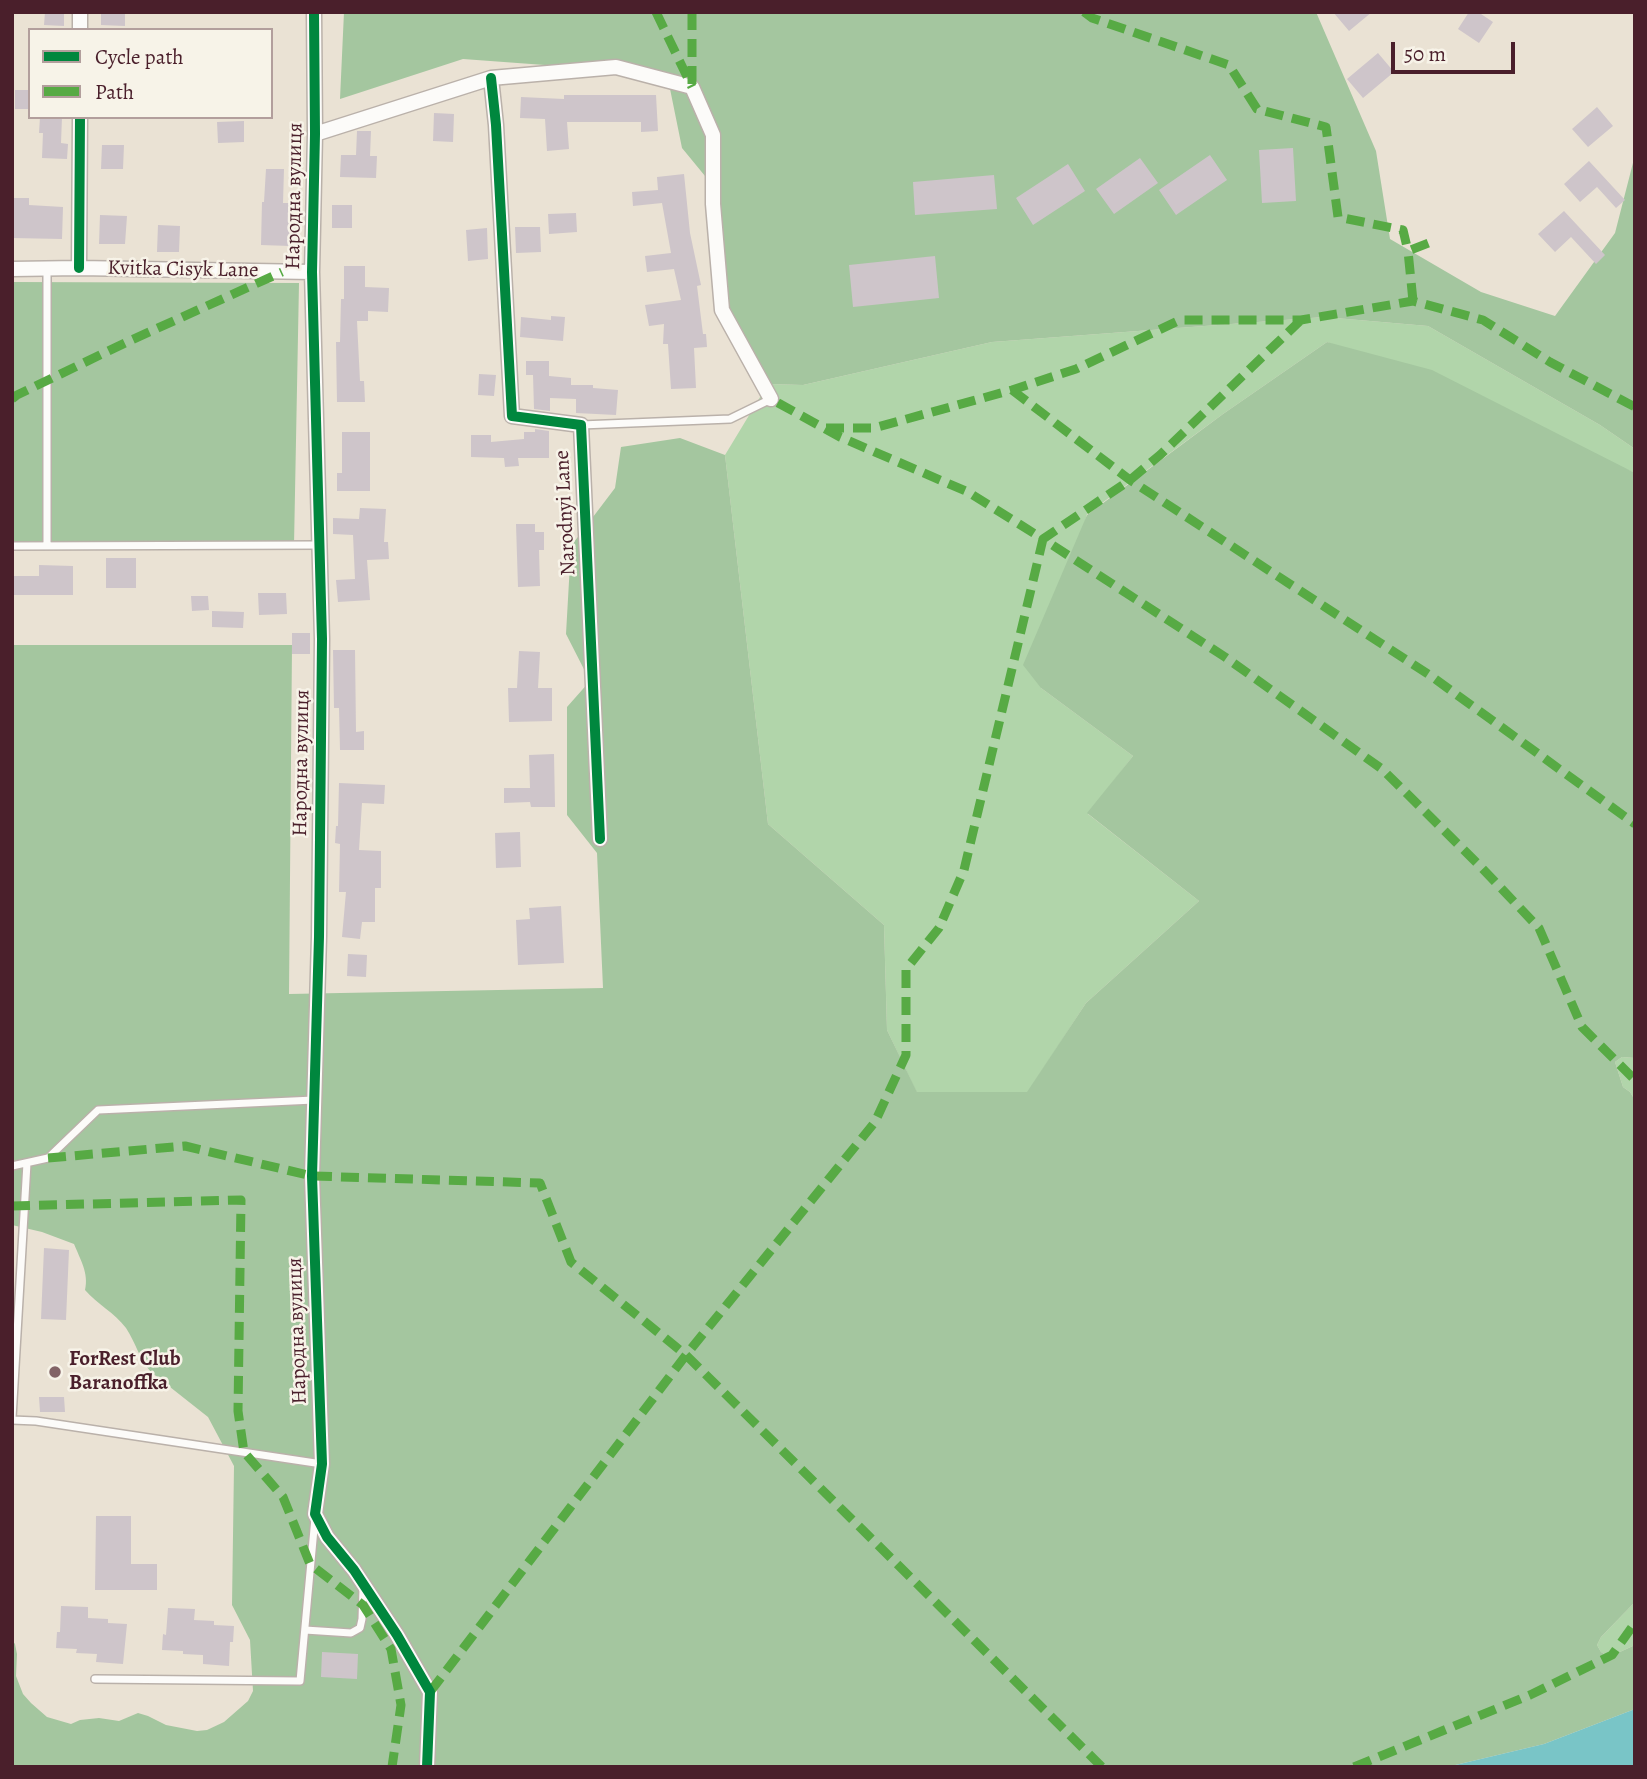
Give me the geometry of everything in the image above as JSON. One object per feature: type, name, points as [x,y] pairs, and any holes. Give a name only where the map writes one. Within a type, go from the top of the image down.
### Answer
[{"type":"street","name":"Народна вулиця","points":[[314,12],[313,272],[323,639],[319,937],[312,1176],[322,1464],[315,1514]]},
{"type":"street","points":[[315,134],[491,79],[616,67],[692,87],[713,135],[713,204],[722,310],[771,399]]},
{"type":"street","name":"Narodnyi Lane","points":[[491,79],[496,125],[512,416],[581,425],[600,839]]},
{"type":"street","points":[[79,268],[80,119]]},
{"type":"street","name":"Kvitka Cisyk Lane","points":[[12,269],[313,272]]},
{"type":"street","points":[[315,1514],[327,1537],[354,1570],[397,1635],[430,1692],[427,1767]]},
{"type":"lane","points":[[47,268],[47,546]]},
{"type":"lane","points":[[581,425],[730,419],[771,399]]},
{"type":"lane","points":[[12,546],[320,545]]},
{"type":"lane","points":[[12,1166],[48,1158],[98,1110],[314,1100]]},
{"type":"lane","points":[[27,1163],[12,1419],[322,1464]]},
{"type":"lane","points":[[95,1679],[300,1681],[315,1514]]},
{"type":"lane","points":[[304,1630],[351,1633],[360,1628],[363,1585]]},
{"type":"green space","points":[[344,12],[1316,12],[1376,151],[1390,239],[1481,292],[1555,316],[1615,233],[1635,155],[1635,449],[1600,425],[1428,326],[1324,317],[992,342],[803,385],[768,384],[727,307],[719,193],[682,148],[667,74],[463,59],[340,99]]},
{"type":"green space","points":[[12,282],[299,283],[294,545],[12,546]]},
{"type":"green space","points":[[1324,317],[1428,326],[1600,425],[1635,449],[1635,473],[1327,342],[1087,514],[1041,688],[1133,756],[1088,814],[1199,901],[1086,1003],[1028,1092],[917,1093],[887,1030],[884,925],[768,824],[725,455],[768,384],[803,385],[992,342]]},
{"type":"green space","points":[[1327,342],[1432,370],[1635,473],[1635,1058],[1622,1057],[1615,1062],[1623,1087],[1635,1100],[1635,1602],[1601,1637],[1597,1645],[1601,1652],[1609,1657],[1635,1645],[1635,1709],[1544,1744],[1447,1767],[12,1767],[12,1640],[17,1654],[16,1676],[23,1694],[47,1717],[71,1724],[99,1718],[119,1721],[138,1713],[166,1725],[197,1731],[207,1730],[224,1722],[248,1701],[253,1691],[250,1640],[232,1605],[234,1466],[208,1417],[151,1372],[126,1328],[85,1290],[85,1272],[74,1244],[12,1225],[12,645],[292,645],[289,994],[603,988],[597,853],[567,815],[567,707],[590,681],[566,634],[571,546],[615,488],[621,447],[680,438],[725,455],[768,824],[884,925],[887,1030],[917,1092],[1027,1092],[1086,1003],[1199,901],[1087,813],[1133,756],[1041,688],[1023,665],[1087,515],[1223,414]]},
{"type":"green space","points":[[1622,1057],[1635,1058],[1635,1100],[1623,1087],[1615,1062]]},
{"type":"green space","points":[[1635,1602],[1635,1645],[1609,1657],[1601,1652],[1597,1645],[1601,1637]]},
{"type":"water","points":[[1635,1709],[1635,1767],[1447,1767],[1544,1744]]},
{"type":"building","points":[[45,12],[64,12],[64,26],[44,25]]},
{"type":"building","points":[[101,12],[125,12],[125,26],[101,25]]},
{"type":"building","points":[[1333,12],[1372,12],[1349,31]]},
{"type":"building","points":[[1469,12],[1478,12],[1493,22],[1479,43],[1458,29]]},
{"type":"building","points":[[1378,53],[1394,72],[1363,98],[1347,79]]},
{"type":"building","points":[[15,90],[28,90],[28,109],[15,109]]},
{"type":"building","points":[[564,95],[656,95],[658,131],[641,132],[641,122],[567,122],[569,149],[547,151],[545,119],[520,118],[521,97],[564,99]]},
{"type":"building","points":[[1597,107],[1613,126],[1588,147],[1572,129]]},
{"type":"building","points":[[434,113],[454,114],[453,142],[433,141]]},
{"type":"building","points":[[40,119],[62,119],[61,143],[68,144],[67,159],[42,158],[43,133],[39,133]]},
{"type":"building","points":[[244,121],[244,142],[218,143],[217,122]]},
{"type":"building","points":[[357,131],[371,131],[370,156],[377,156],[376,178],[340,177],[341,155],[356,155]]},
{"type":"building","points":[[102,145],[124,145],[123,169],[101,169]]},
{"type":"building","points":[[1293,148],[1296,201],[1262,203],[1259,150]]},
{"type":"building","points":[[1210,155],[1227,180],[1176,215],[1159,190]]},
{"type":"building","points":[[1140,158],[1158,183],[1114,214],[1096,189]]},
{"type":"building","points":[[1589,161],[1625,200],[1616,208],[1597,187],[1580,202],[1564,184]]},
{"type":"building","points":[[1068,164],[1085,191],[1033,225],[1016,198]]},
{"type":"building","points":[[266,169],[284,169],[283,203],[291,203],[290,246],[261,245]]},
{"type":"building","points":[[684,174],[690,233],[701,285],[697,286],[703,334],[706,334],[707,347],[694,348],[696,388],[671,389],[668,344],[663,344],[664,324],[649,326],[645,305],[681,300],[674,269],[647,272],[645,256],[671,253],[662,203],[633,206],[632,192],[658,190],[657,177]]},
{"type":"building","points":[[994,175],[997,209],[915,215],[913,182]]},
{"type":"building","points":[[12,198],[29,198],[29,205],[63,207],[62,239],[12,238]]},
{"type":"building","points":[[332,205],[352,205],[352,228],[332,228]]},
{"type":"building","points":[[1564,211],[1605,255],[1596,264],[1571,237],[1555,252],[1538,234]]},
{"type":"building","points":[[576,213],[577,232],[549,234],[548,214]]},
{"type":"building","points":[[100,215],[127,216],[125,244],[99,244]]},
{"type":"building","points":[[158,225],[180,226],[179,252],[157,252]]},
{"type":"building","points":[[515,227],[540,227],[541,252],[516,253]]},
{"type":"building","points":[[487,228],[488,259],[468,261],[466,230]]},
{"type":"building","points":[[935,256],[939,298],[853,307],[849,265]]},
{"type":"building","points":[[344,266],[365,266],[365,287],[389,288],[388,312],[368,311],[368,321],[357,321],[360,381],[364,381],[365,402],[337,402],[336,342],[340,342]]},
{"type":"building","points":[[551,316],[565,317],[563,341],[520,337],[521,317],[551,320]]},
{"type":"building","points":[[526,361],[549,361],[549,376],[571,378],[571,385],[593,385],[593,388],[618,390],[616,415],[576,413],[576,399],[550,398],[550,411],[534,409],[533,375],[526,375]]},
{"type":"building","points":[[479,374],[496,375],[494,396],[478,395]]},
{"type":"building","points":[[535,429],[549,431],[549,458],[518,458],[519,466],[505,467],[504,458],[471,457],[471,435],[491,435],[491,442],[524,439],[524,432],[535,432]]},
{"type":"building","points":[[342,432],[370,432],[370,491],[337,491],[337,473],[342,473]]},
{"type":"building","points":[[360,508],[386,509],[384,542],[388,542],[389,559],[367,560],[370,600],[338,602],[336,580],[355,579],[353,535],[333,534],[333,518],[359,519]]},
{"type":"building","points":[[516,524],[535,524],[535,532],[544,532],[544,550],[539,550],[540,586],[518,587]]},
{"type":"building","points":[[106,558],[136,558],[136,588],[106,588]]},
{"type":"building","points":[[39,565],[73,566],[73,595],[12,595],[12,576],[39,576]]},
{"type":"building","points":[[258,593],[286,593],[287,614],[259,615]]},
{"type":"building","points":[[191,596],[208,596],[209,610],[192,611]]},
{"type":"building","points":[[212,611],[244,612],[243,628],[212,627]]},
{"type":"building","points":[[292,633],[310,633],[310,654],[292,654]]},
{"type":"building","points":[[333,650],[355,650],[356,732],[364,731],[364,750],[340,750],[339,708],[334,708]]},
{"type":"building","points":[[519,651],[540,652],[538,688],[552,688],[552,721],[509,722],[508,688],[517,688]]},
{"type":"building","points":[[554,754],[555,807],[531,807],[530,802],[504,803],[504,788],[530,788],[529,755]]},
{"type":"building","points":[[339,783],[385,785],[384,804],[362,803],[359,850],[381,851],[381,888],[375,888],[375,922],[362,922],[360,939],[342,937],[346,892],[339,892],[340,844],[335,843]]},
{"type":"building","points":[[520,832],[521,867],[496,868],[495,833]]},
{"type":"building","points":[[561,906],[564,963],[518,965],[516,920],[530,919],[529,908]]},
{"type":"building","points":[[348,954],[367,955],[366,977],[347,976]]},
{"type":"building","points":[[44,1248],[69,1250],[66,1320],[41,1319]]},
{"type":"building","points":[[39,1397],[64,1397],[65,1412],[40,1412]]},
{"type":"building","points":[[96,1516],[131,1516],[131,1564],[157,1564],[157,1590],[95,1590]]},
{"type":"building","points":[[61,1606],[88,1607],[88,1618],[127,1624],[123,1664],[96,1662],[97,1654],[56,1648]]},
{"type":"building","points":[[168,1608],[195,1609],[194,1620],[234,1626],[229,1666],[203,1664],[203,1655],[162,1650]]},
{"type":"building","points":[[322,1652],[358,1654],[357,1679],[321,1677]]},
{"type":"marked path","points":[[656,12],[692,87]]},
{"type":"marked path","points":[[692,12],[692,84]]},
{"type":"marked path","points":[[1084,12],[1092,18],[1229,65],[1257,109],[1326,127],[1338,217],[1403,230],[1408,251]]},
{"type":"marked path","points":[[1413,301],[1408,251],[1431,242]]},
{"type":"marked path","points":[[12,399],[127,342],[282,272]]},
{"type":"marked path","points":[[826,428],[874,428],[1012,390],[1076,369],[1180,320],[1301,320],[1413,301],[1483,320],[1550,362],[1635,407]]},
{"type":"marked path","points":[[1301,320],[1160,455],[1130,480],[1043,539],[1225,657],[1382,769],[1539,928],[1582,1027],[1635,1080]]},
{"type":"marked path","points":[[1012,390],[1130,480],[1431,676],[1635,824]]},
{"type":"marked path","points":[[430,1692],[686,1355],[875,1122],[906,1055],[906,969],[939,928],[964,870],[1043,539],[968,492],[840,437],[771,399]]},
{"type":"marked path","points":[[48,1158],[185,1146],[312,1176],[540,1183],[571,1262],[686,1355],[1102,1767]]},
{"type":"marked path","points":[[12,1206],[241,1200],[238,1411],[244,1452],[283,1497],[310,1564],[363,1605],[391,1649],[401,1705],[392,1767]]},
{"type":"marked path","points":[[1354,1767],[1530,1695],[1612,1655],[1635,1623]]},
{"type":"cycle path","points":[[314,12],[312,272],[322,639],[319,937],[312,1176],[322,1464],[315,1514],[327,1537],[354,1570],[397,1635],[430,1692],[427,1767]]},
{"type":"cycle path","points":[[491,78],[512,416],[581,425],[600,839]]},
{"type":"cycle path","points":[[79,268],[80,119]]},
{"type":"place","name":"ForRest Club Baranoffka","points":[[55,1372]]}]
